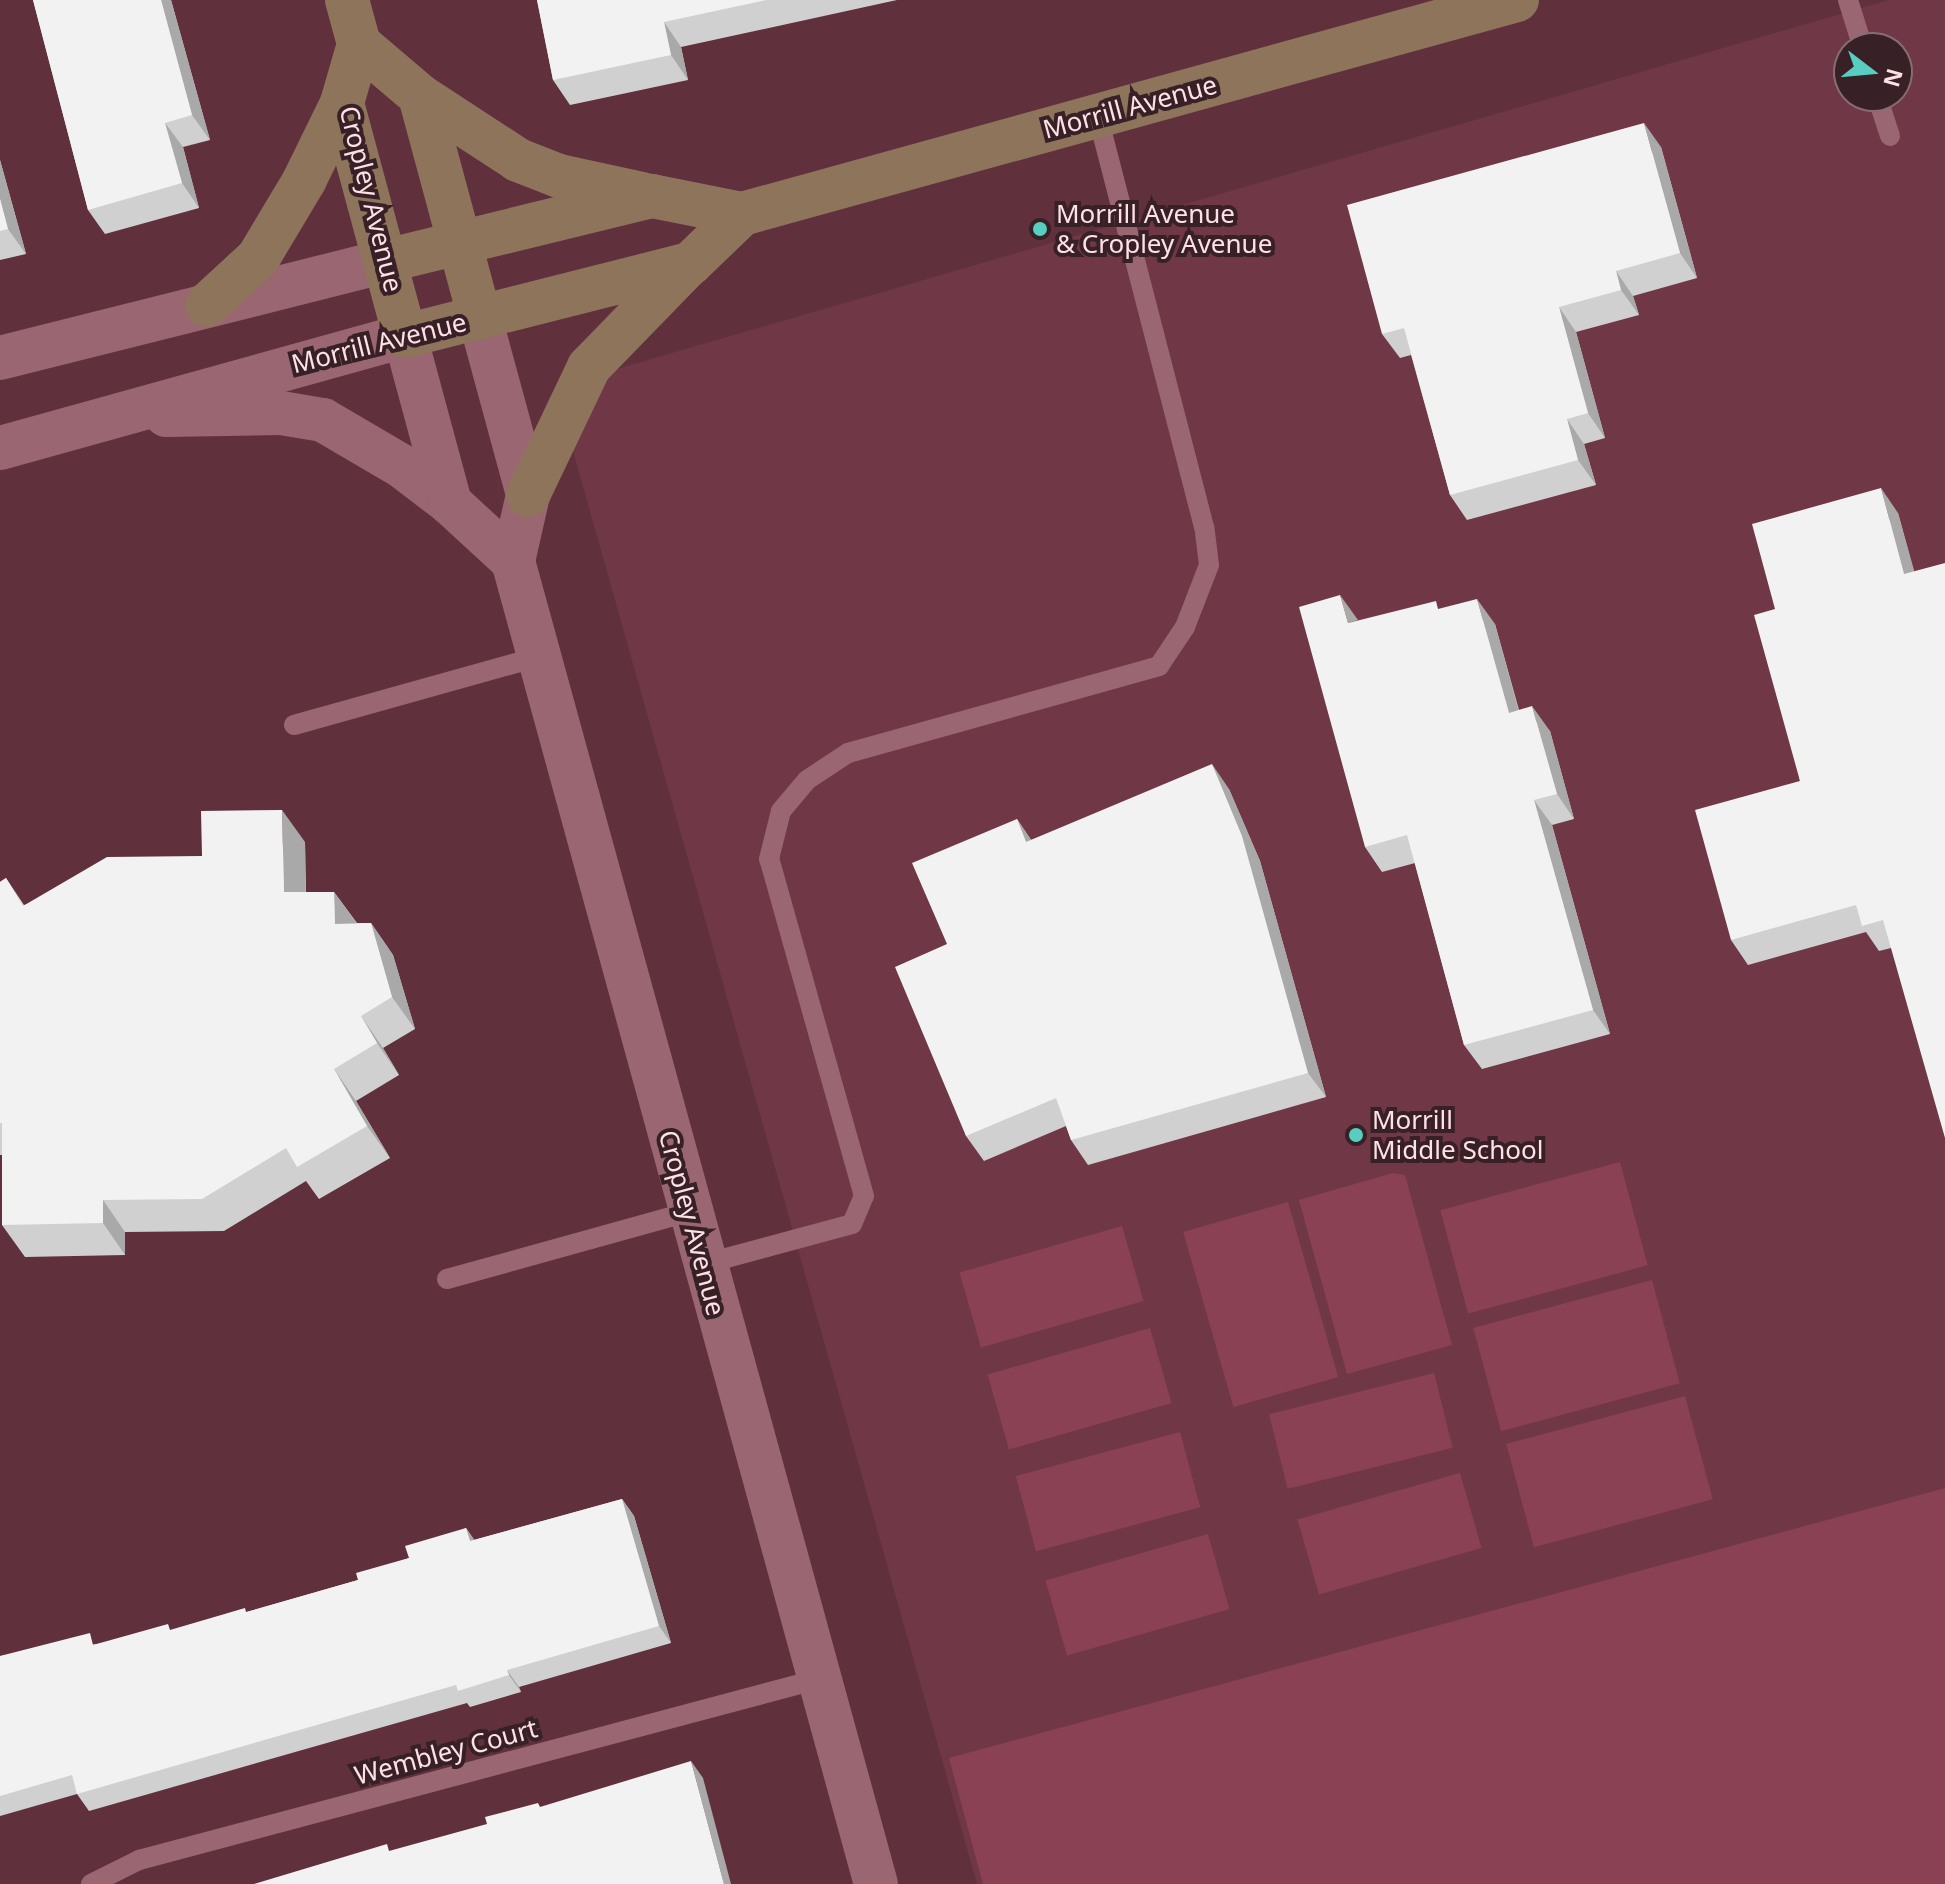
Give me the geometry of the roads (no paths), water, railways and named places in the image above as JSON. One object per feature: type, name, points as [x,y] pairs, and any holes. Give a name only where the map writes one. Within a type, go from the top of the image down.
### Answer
[{"type":"main road","points":[[347,0],[359,44],[420,96],[518,160],[559,176],[652,196]]},
{"type":"main road","name":"Morrill Avenue","points":[[385,261],[652,196],[742,214],[1517,0]]},
{"type":"main road","name":"Cropley Avenue","points":[[359,44],[342,103],[405,336]]},
{"type":"main road","name":"Cropley Avenue","points":[[420,96],[480,318]]},
{"type":"main road","points":[[207,305],[258,258],[304,181],[342,103]]},
{"type":"main road","name":"Morrill Avenue","points":[[405,336],[690,264],[742,214]]},
{"type":"main road","points":[[528,495],[589,367],[690,264]]},
{"type":"street","name":"Morrill Avenue","points":[[0,358],[385,261]]},
{"type":"street","name":"Cropley Avenue","points":[[480,318],[528,495],[513,561],[689,1212],[876,1884]]},
{"type":"street","name":"Morrill Avenue","points":[[0,448],[405,336]]},
{"type":"street","name":"Cropley Avenue","points":[[405,336],[450,503]]},
{"type":"street","points":[[107,416],[281,413],[323,420],[403,467],[450,503],[513,561]]},
{"type":"lane","points":[[1848,0],[1858,32]]},
{"type":"lane","points":[[1882,112],[1890,136]]},
{"type":"lane","points":[[704,1264],[852,1224],[864,1196],[769,859],[781,811],[807,780],[848,753],[1159,666],[1185,627],[1209,565],[1204,527],[1098,116]]},
{"type":"lane","points":[[294,725],[538,657]]},
{"type":"lane","points":[[447,1279],[689,1212]]},
{"type":"lane","name":"Wembley Court","points":[[91,1884],[139,1860],[819,1679]]},
{"type":"place","name":"Morrill Avenue & Cropley Avenue","points":[[1040,229]]},
{"type":"place","name":"Morrill Middle School","points":[[1356,1135]]}]
